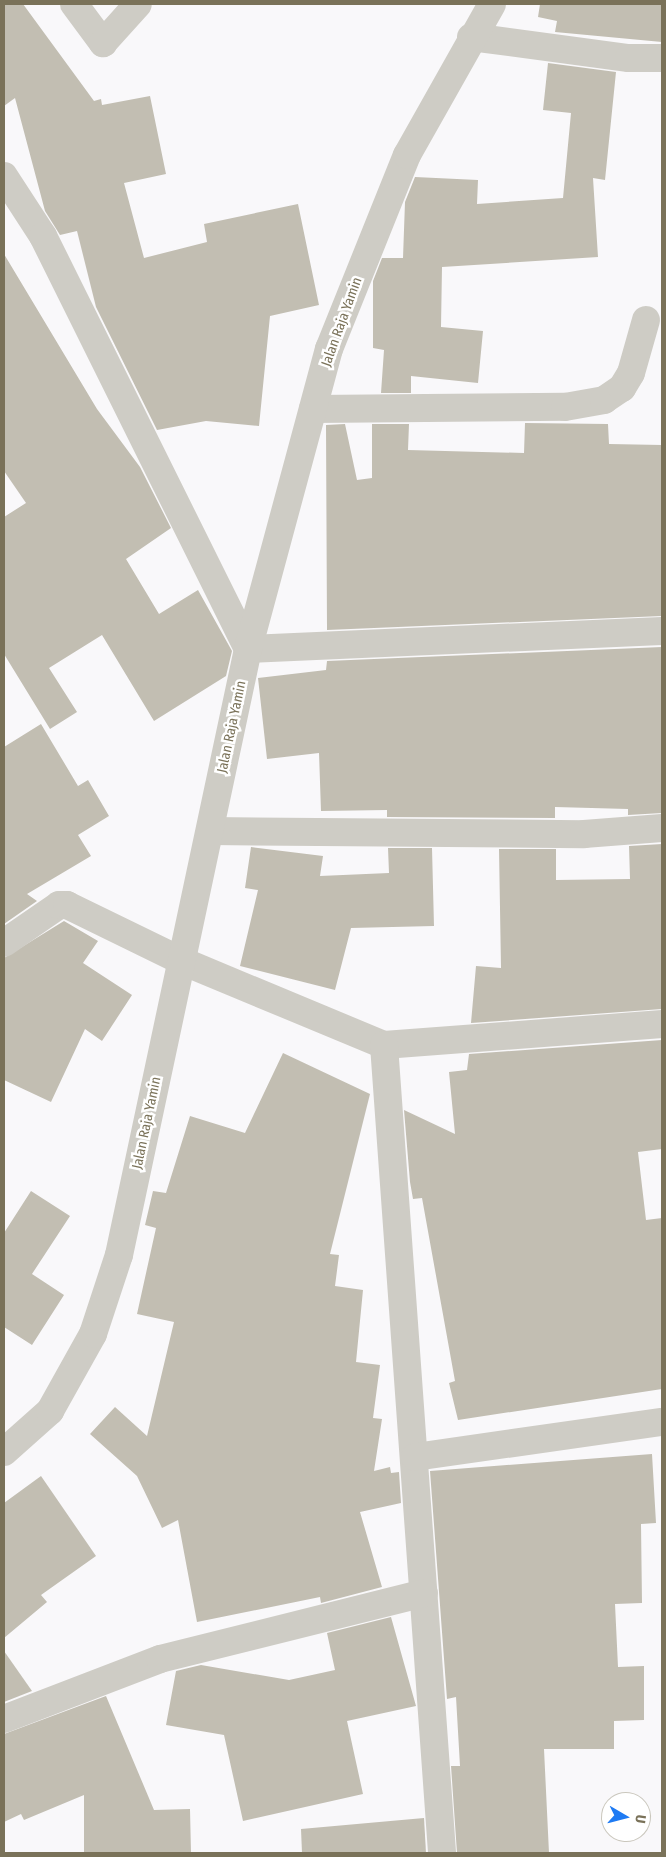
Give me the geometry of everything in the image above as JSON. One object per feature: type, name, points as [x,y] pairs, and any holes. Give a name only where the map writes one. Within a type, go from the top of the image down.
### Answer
[{"type":"street","points":[[74,4],[103,43],[138,4]]},
{"type":"street","name":"Jalan Raja Yamin","points":[[4,1452],[50,1412],[93,1334],[119,1255],[248,649],[329,349],[408,155],[471,37],[492,4]]},
{"type":"street","points":[[471,37],[662,58]]},
{"type":"street","points":[[4,176],[43,236],[248,649],[662,630]]},
{"type":"street","points":[[313,409],[565,407],[604,400],[622,388],[631,373],[646,320]]},
{"type":"street","points":[[210,831],[584,834],[662,828]]},
{"type":"street","points":[[4,943],[59,905],[67,905],[182,961],[384,1045],[662,1024]]},
{"type":"street","points":[[384,1045],[442,1853]]},
{"type":"street","points":[[415,1457],[662,1422],[662,1439]]},
{"type":"street","points":[[4,1719],[160,1659],[424,1594]]},
{"type":"building","points":[[4,4],[23,4],[94,101],[101,99],[102,105],[150,96],[166,174],[124,183],[144,258],[207,242],[204,224],[298,204],[319,305],[270,316],[259,426],[206,421],[157,430],[96,307],[77,231],[60,235],[45,211],[15,98],[4,106]]},
{"type":"building","points":[[540,4],[662,4],[662,42],[555,32],[557,21],[538,17]]},
{"type":"building","points":[[548,63],[616,72],[605,180],[593,178],[598,257],[442,267],[441,327],[483,331],[478,383],[411,376],[411,393],[381,393],[384,350],[373,348],[373,281],[382,258],[403,258],[405,202],[415,177],[478,180],[477,204],[563,198],[571,113],[543,110]]},
{"type":"building","points":[[4,254],[97,409],[140,467],[171,528],[126,559],[159,614],[198,590],[232,651],[226,676],[154,721],[102,635],[49,668],[77,712],[50,729],[4,654],[4,517],[26,503],[4,471]]},
{"type":"building","points":[[525,423],[608,424],[609,444],[662,445],[662,616],[327,630],[326,425],[345,424],[357,480],[372,478],[372,424],[409,424],[408,450],[524,453]]},
{"type":"building","points":[[662,647],[662,813],[628,815],[628,809],[555,807],[555,818],[387,817],[387,810],[321,811],[319,753],[267,759],[258,678],[326,670],[327,661]]},
{"type":"building","points":[[41,724],[78,786],[88,780],[109,816],[78,835],[91,856],[27,894],[37,901],[4,924],[4,747]]},
{"type":"building","points":[[662,844],[662,1009],[471,1023],[476,966],[501,968],[499,849],[556,849],[556,880],[630,879],[629,846]]},
{"type":"building","points":[[251,847],[323,856],[320,876],[389,873],[388,848],[432,848],[434,926],[351,928],[335,990],[240,966],[258,890],[245,888]]},
{"type":"building","points":[[64,921],[98,941],[83,963],[132,995],[102,1041],[85,1029],[51,1102],[4,1080],[4,958]]},
{"type":"building","points":[[662,1040],[662,1149],[638,1152],[646,1220],[662,1218],[662,1389],[458,1420],[449,1383],[455,1381],[422,1198],[413,1199],[410,1182],[404,1110],[455,1134],[449,1072],[467,1070],[469,1054]]},
{"type":"building","points":[[283,1053],[370,1094],[330,1254],[339,1255],[335,1286],[363,1290],[356,1362],[380,1365],[373,1418],[382,1419],[374,1471],[390,1467],[391,1473],[399,1472],[401,1503],[360,1512],[382,1587],[321,1603],[320,1597],[197,1622],[178,1520],[162,1528],[137,1476],[90,1434],[115,1407],[147,1436],[174,1322],[137,1314],[156,1228],[145,1225],[153,1191],[166,1193],[190,1116],[245,1133]]},
{"type":"building","points":[[31,1191],[70,1216],[32,1274],[64,1295],[32,1345],[4,1327],[4,1233]]},
{"type":"building","points":[[652,1454],[656,1523],[641,1524],[642,1603],[615,1604],[618,1667],[644,1666],[644,1720],[614,1721],[614,1749],[544,1749],[549,1853],[457,1853],[451,1766],[460,1766],[456,1697],[447,1699],[430,1471]]},
{"type":"building","points":[[41,1476],[96,1556],[41,1595],[47,1602],[4,1638],[4,1503]]},
{"type":"building","points":[[391,1617],[416,1706],[347,1721],[363,1794],[243,1821],[224,1735],[166,1725],[176,1671],[201,1665],[289,1680],[335,1670],[327,1633]]},
{"type":"building","points":[[4,1651],[32,1691],[4,1702]]},
{"type":"building","points":[[106,1696],[154,1810],[190,1809],[191,1853],[84,1853],[84,1795],[24,1820],[21,1814],[4,1822],[4,1734]]},
{"type":"building","points":[[424,1818],[426,1853],[302,1853],[301,1829]]}]
